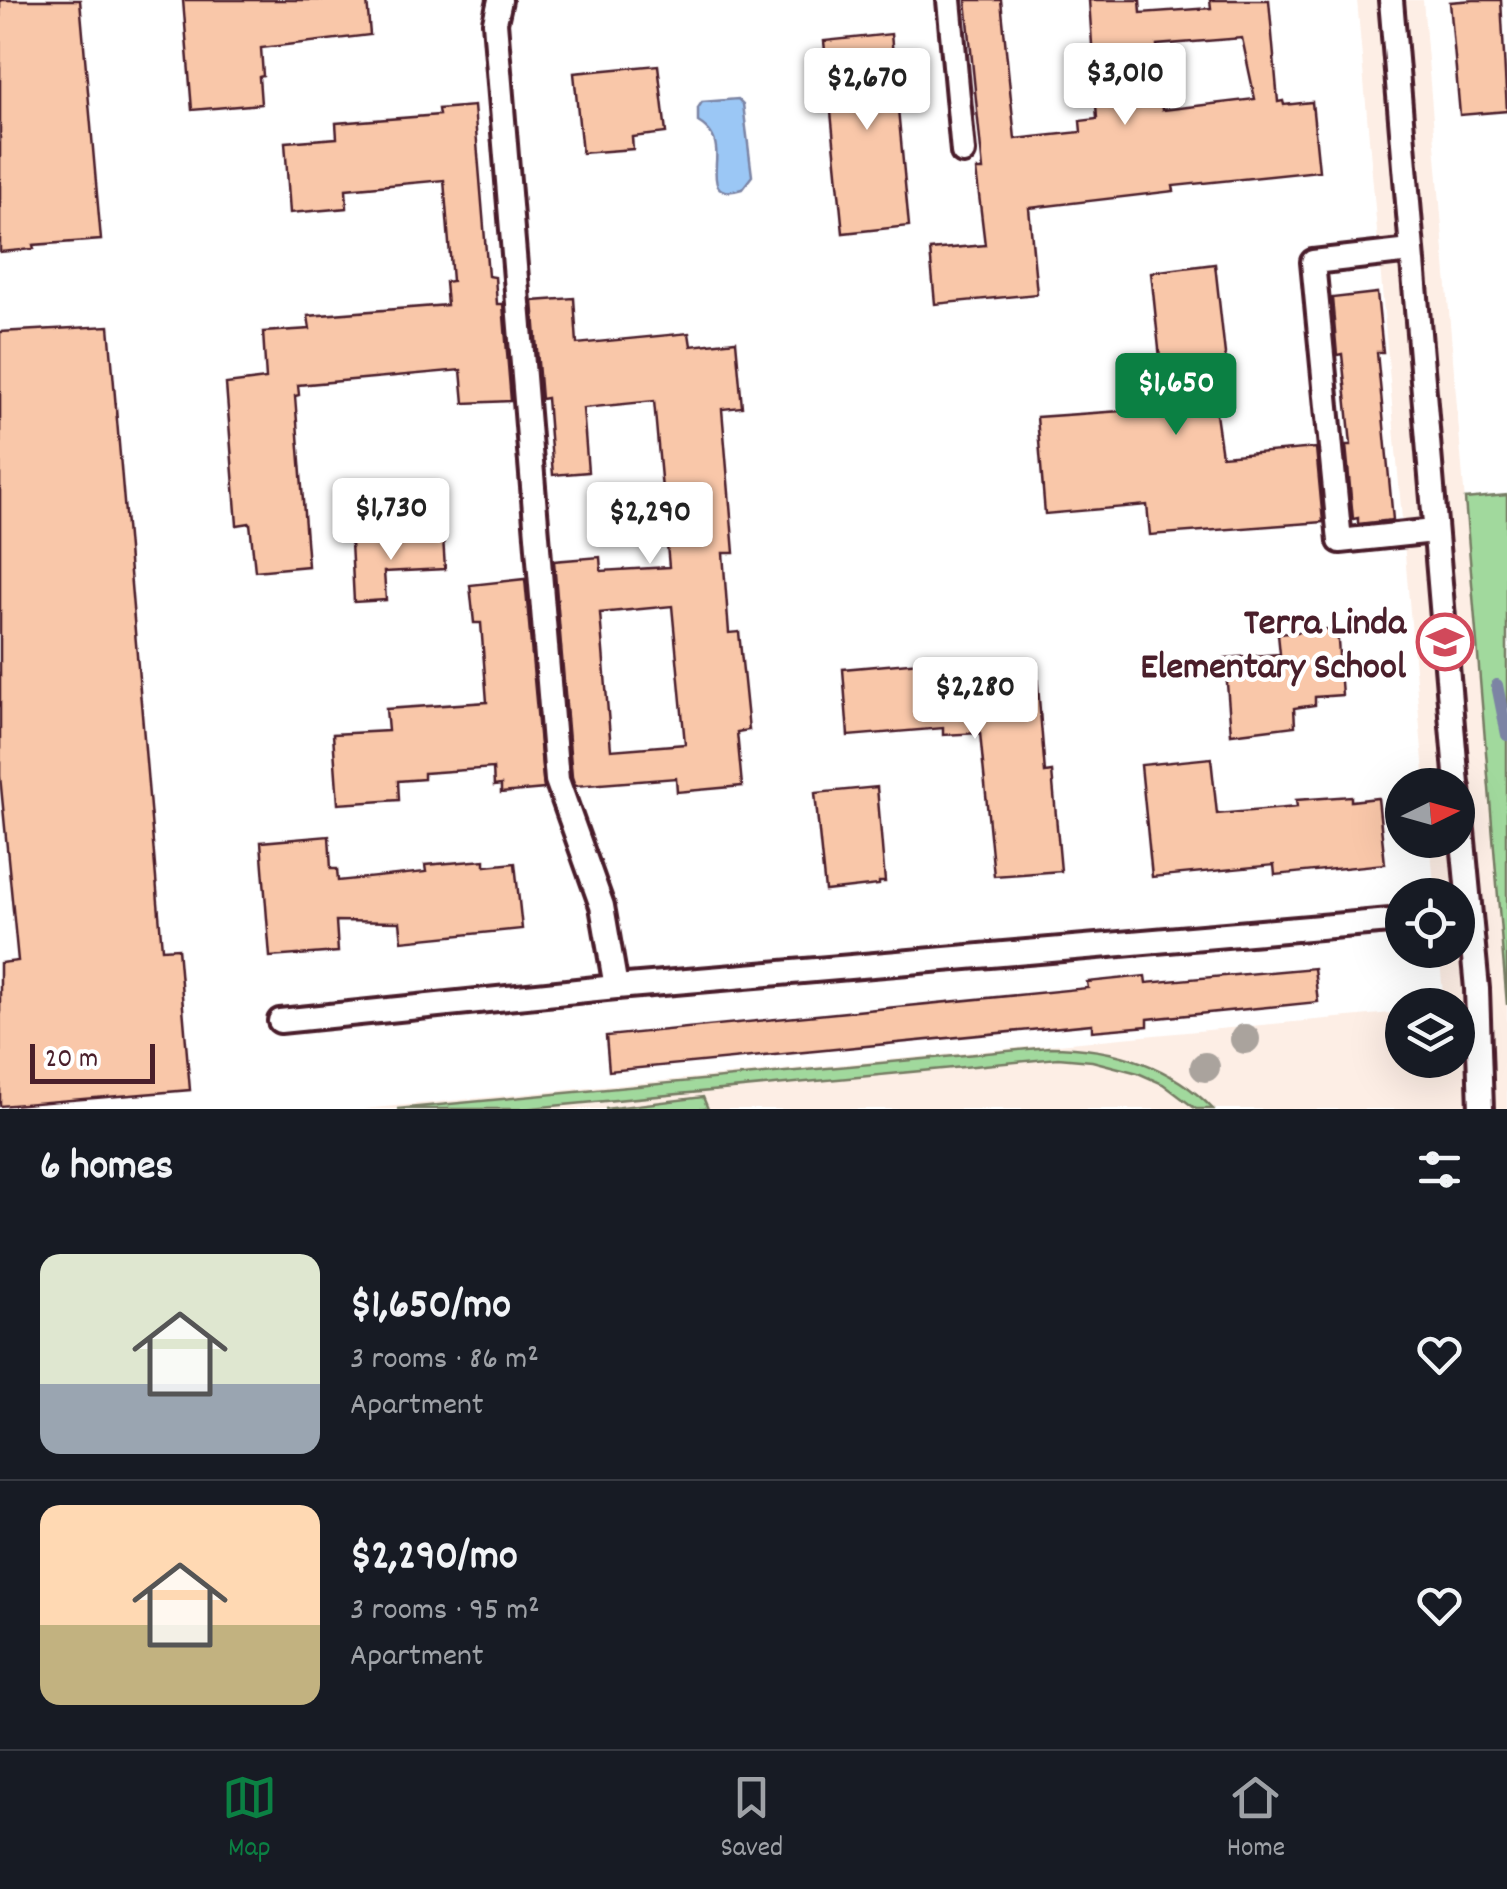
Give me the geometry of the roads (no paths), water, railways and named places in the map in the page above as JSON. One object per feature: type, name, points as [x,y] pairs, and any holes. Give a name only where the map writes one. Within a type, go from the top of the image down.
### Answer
[{"type":"lane","points":[[500,0],[494,22],[557,780],[602,906],[616,987]]},
{"type":"lane","points":[[948,0],[963,152]]},
{"type":"lane","points":[[1391,0],[1455,768]]},
{"type":"lane","points":[[1411,250],[1313,262],[1340,541],[1434,531]]},
{"type":"lane","points":[[280,1021],[616,987],[1385,921]]},
{"type":"lane","points":[[1473,968],[1482,1109]]},
{"type":"water","points":[[738,99],[743,104],[752,176],[742,189],[722,190],[716,180],[715,144],[698,122],[698,108],[702,102]]},
{"type":"waterway","points":[[1497,685],[1507,735]]},
{"type":"place","name":"Terra Linda Elementary School","points":[[1445,642]]}]
